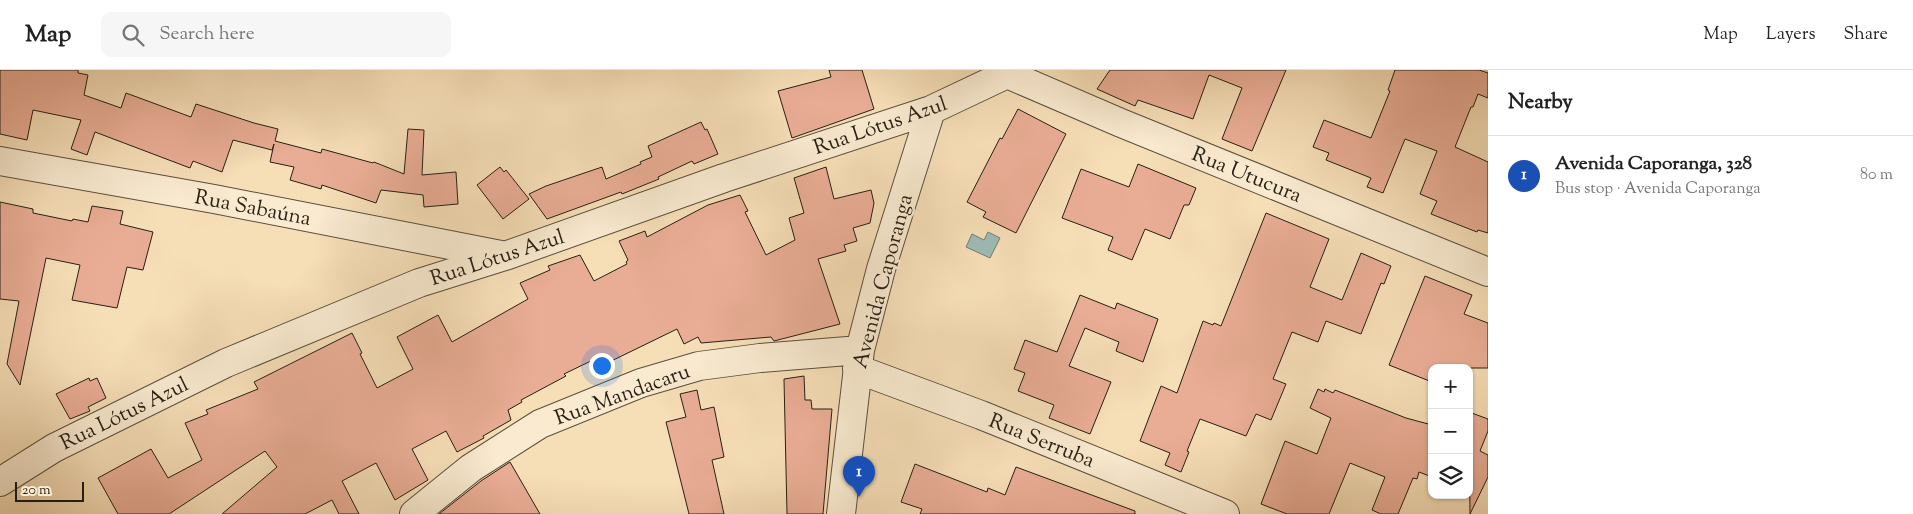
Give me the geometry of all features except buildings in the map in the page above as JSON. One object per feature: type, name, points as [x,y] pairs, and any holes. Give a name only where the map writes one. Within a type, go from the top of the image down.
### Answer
[{"type":"street","name":"Rua Lótus Azul","points":[[0,482],[54,448],[226,363],[419,283],[505,256],[724,178],[931,110],[1008,72]]},
{"type":"street","name":"Rua Utucura","points":[[1008,72],[1121,123],[1488,272]]},
{"type":"street","name":"Avenida Caporanga","points":[[841,514],[858,359],[881,269],[931,110]]},
{"type":"street","name":"Rua Sabaúna","points":[[0,160],[214,198],[505,256]]},
{"type":"street","name":"Rua Mandacaru","points":[[414,514],[471,468],[540,424],[641,383],[699,366],[760,358],[858,359]]},
{"type":"street","name":"Rua Serruba","points":[[858,359],[981,415],[1225,514]]},
{"type":"water","points":[[988,232],[1000,238],[990,258],[966,247],[972,234],[984,240]]},
{"type":"place","name":"Avenida Caporanga, 328","points":[[859,497]]}]
